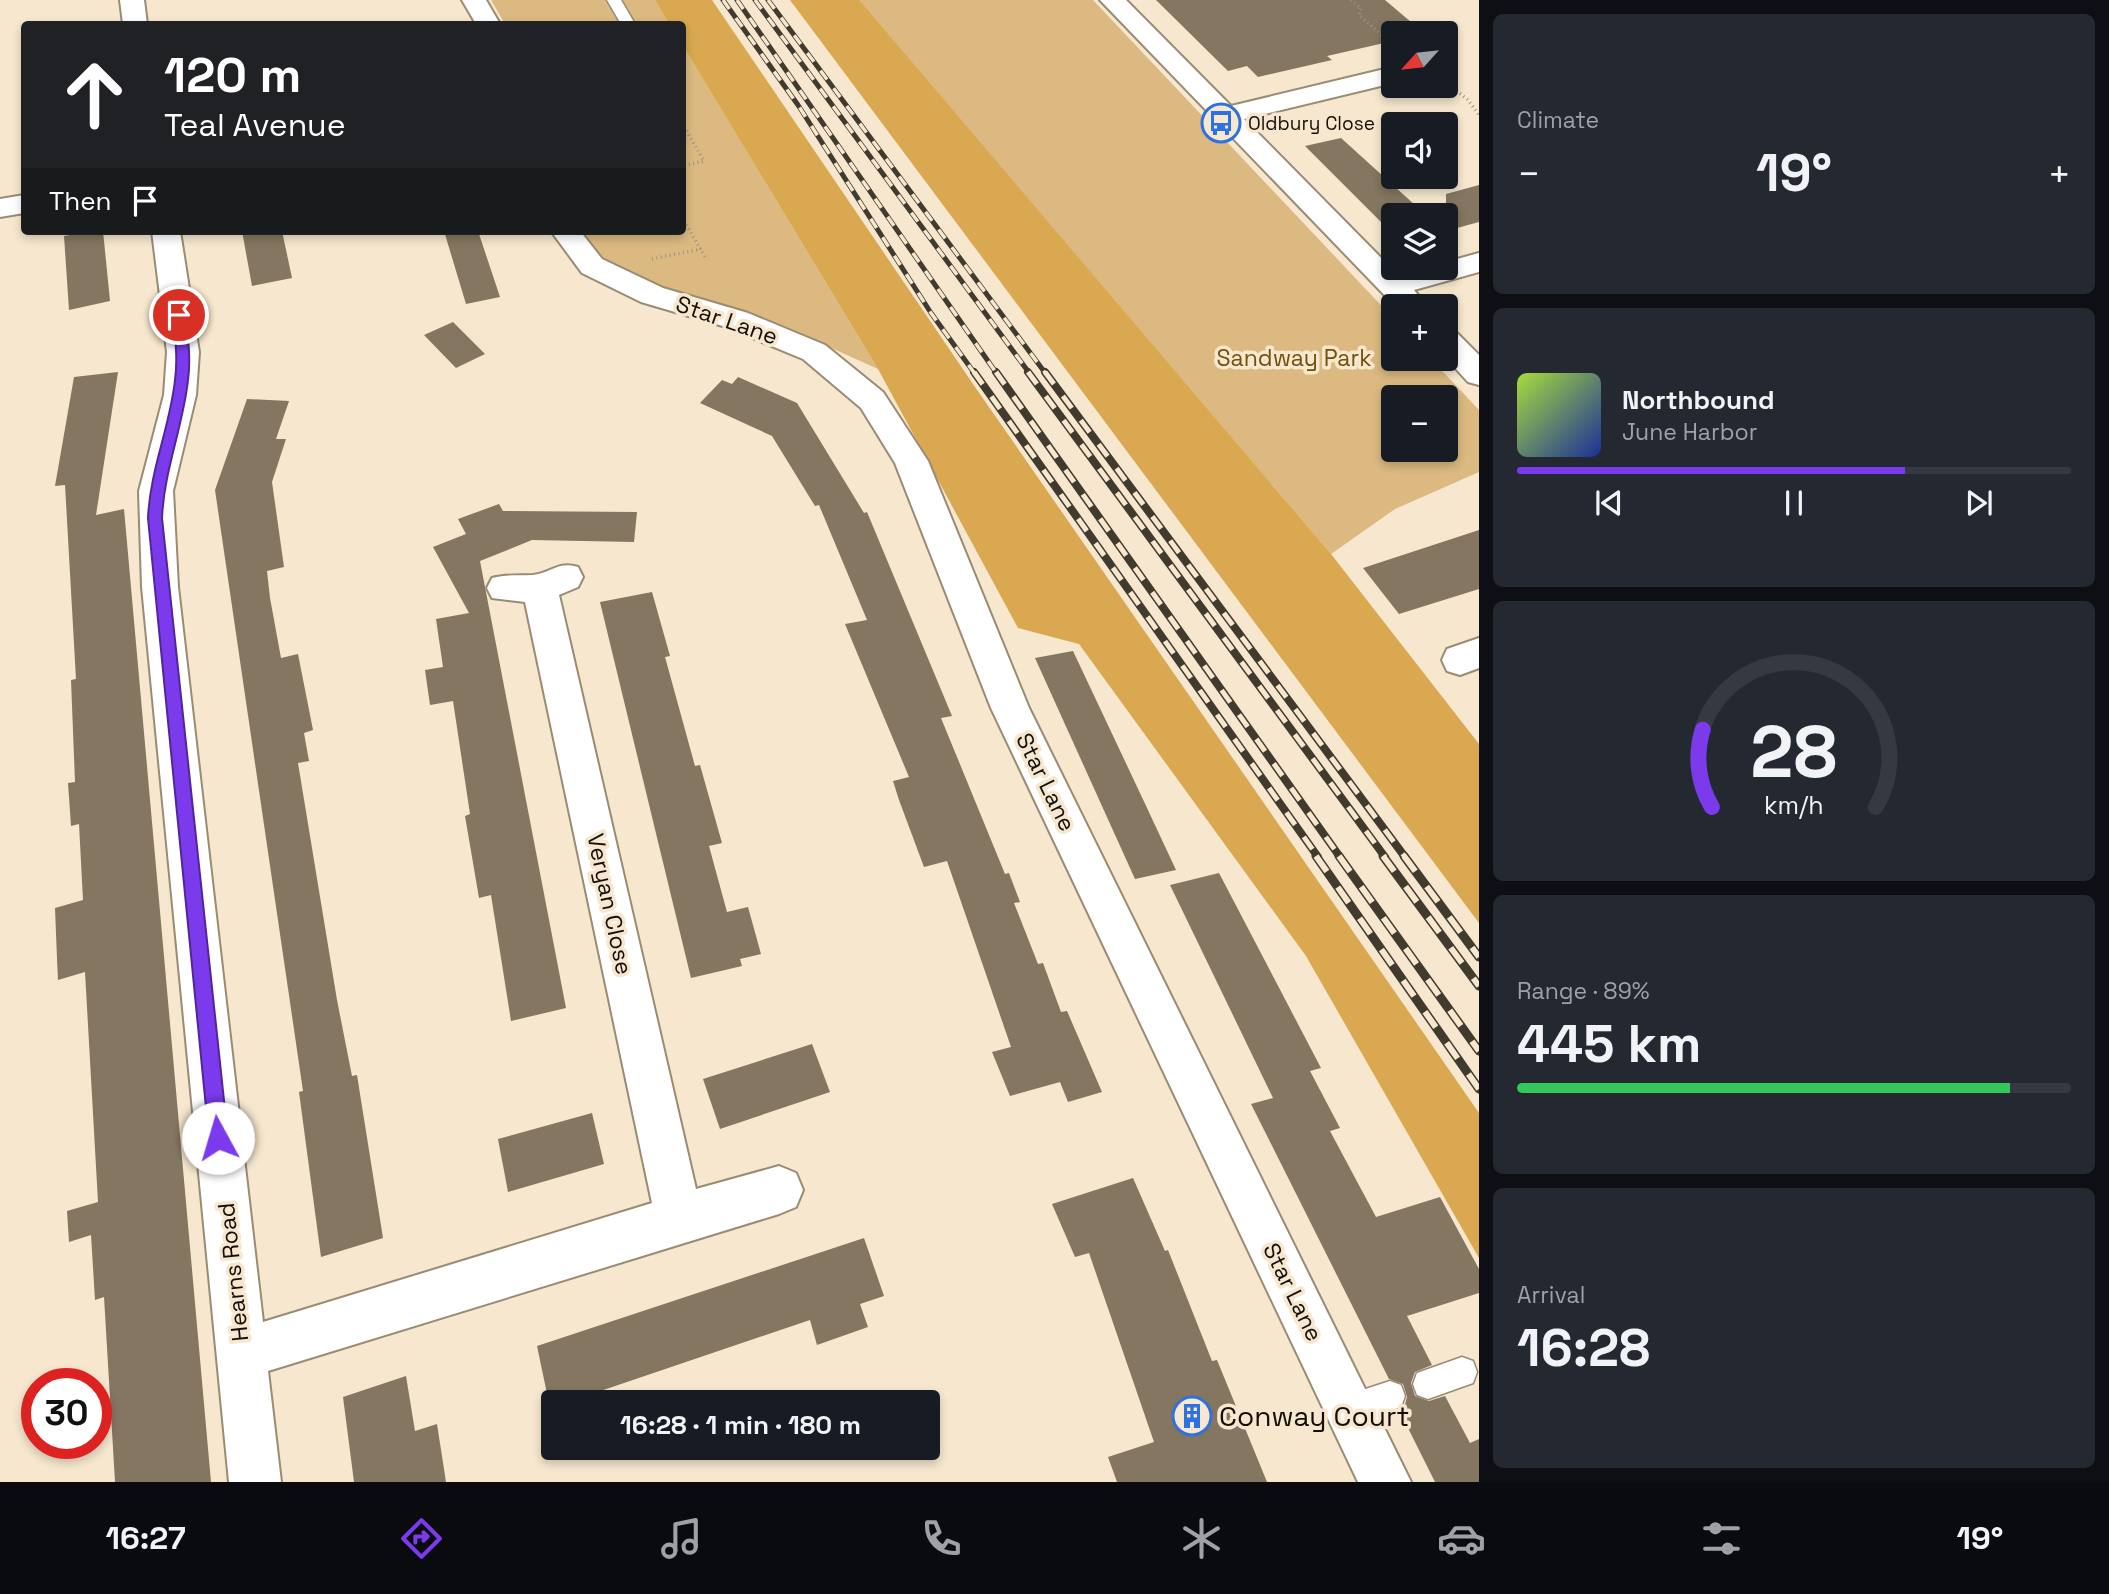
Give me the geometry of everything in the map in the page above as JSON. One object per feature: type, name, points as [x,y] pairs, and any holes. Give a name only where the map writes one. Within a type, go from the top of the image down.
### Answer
[{"type":"street","points":[[132,0],[135,21]]},
{"type":"street","points":[[474,0],[486,21]]},
{"type":"street","points":[[1112,0],[1400,294]]},
{"type":"street","points":[[1226,116],[1381,78]]},
{"type":"street","points":[[0,208],[21,204]]},
{"type":"street","name":"Hearns Road","points":[[167,235],[182,339],[183,366],[173,428],[156,491],[155,518],[254,1482]]},
{"type":"street","name":"Star Lane","points":[[568,235],[592,266],[652,295],[737,320],[814,352],[872,400],[911,461],[1010,708],[1349,1409],[1372,1477]]},
{"type":"street","points":[[1407,294],[1479,262]]},
{"type":"street","points":[[1458,352],[1479,374]]},
{"type":"street","name":"Veryan Close","points":[[536,585],[679,1218]]},
{"type":"street","points":[[242,1354],[679,1218],[779,1190]]},
{"type":"lane","points":[[614,0],[626,21]]},
{"type":"lane","points":[[1428,1384],[1462,1372]]},
{"type":"lane","points":[[1349,1409],[1390,1396]]},
{"type":"path","points":[[1351,0],[1361,8],[1359,15],[1381,34]]},
{"type":"path","points":[[1458,92],[1468,100],[1479,116]]},
{"type":"path","points":[[686,130],[704,162],[686,165]]},
{"type":"path","points":[[686,224],[705,257]]},
{"type":"path","points":[[640,261],[701,249]]},
{"type":"green space","points":[[491,0],[655,0],[667,21],[503,21]]},
{"type":"green space","name":"Sandway Park","points":[[858,0],[1093,0],[1381,305],[1381,371],[1442,371],[1455,385],[1381,385],[1381,462],[1458,462],[1458,388],[1479,410],[1479,472],[1395,509],[1331,554]]},
{"type":"green space","points":[[686,51],[878,369],[778,324],[623,277],[591,251],[585,235],[686,235]]},
{"type":"shaded area","points":[[655,0],[712,0],[973,384],[1479,1113],[1479,1258],[1306,956],[1079,644],[1018,628],[878,369],[686,51],[686,21],[667,21]]},
{"type":"shaded area","points":[[790,0],[859,0],[1331,554],[1479,744],[1479,923]]},
{"type":"building","points":[[1156,0],[1385,0],[1410,21],[1381,21],[1381,44],[1327,56],[1332,60],[1258,77],[1247,66],[1228,71]]},
{"type":"building","points":[[1341,138],[1381,174],[1381,189],[1397,189],[1413,203],[1381,203],[1381,222],[1305,146]]},
{"type":"building","points":[[1479,185],[1479,222],[1458,228],[1458,203],[1446,203],[1446,194]]},
{"type":"building","points":[[103,235],[110,301],[69,310],[64,236]]},
{"type":"building","points":[[243,235],[283,235],[292,278],[252,286]]},
{"type":"building","points":[[445,235],[479,235],[500,297],[466,304]]},
{"type":"building","points":[[453,322],[485,354],[456,368],[424,335]]},
{"type":"building","points":[[118,372],[96,515],[124,509],[211,1482],[115,1482],[112,1368],[108,1368],[104,1297],[95,1300],[91,1235],[69,1242],[67,1211],[98,1202],[85,972],[58,980],[55,908],[83,900],[79,824],[71,826],[68,783],[75,782],[71,680],[76,679],[65,485],[55,486],[74,377]]},
{"type":"building","points":[[738,377],[797,403],[864,513],[867,512],[952,716],[941,718],[1005,874],[1009,873],[1020,902],[1014,903],[1038,964],[1043,963],[1061,1012],[1067,1011],[1102,1092],[1068,1102],[1060,1082],[1010,1096],[992,1052],[1011,1047],[947,861],[924,867],[899,800],[893,781],[909,777],[845,624],[867,620],[819,505],[815,506],[772,436],[700,403],[722,380],[732,384]]},
{"type":"building","points":[[247,399],[289,401],[276,439],[286,439],[272,482],[284,567],[267,571],[270,598],[281,658],[298,654],[313,730],[304,733],[309,761],[298,763],[337,1000],[352,1076],[357,1075],[383,1238],[321,1257],[299,1092],[303,1091],[215,490]]},
{"type":"building","points":[[499,504],[503,511],[637,512],[634,542],[532,540],[480,561],[566,1008],[511,1021],[491,895],[479,898],[465,816],[470,814],[453,701],[430,705],[425,670],[443,667],[436,619],[469,613],[433,547],[466,534],[458,519]]},
{"type":"building","points":[[1479,530],[1479,589],[1399,614],[1363,568]]},
{"type":"building","points":[[652,592],[670,656],[665,657],[695,766],[700,765],[722,843],[709,846],[727,912],[748,907],[761,954],[740,959],[742,966],[691,978],[600,602]]},
{"type":"building","points":[[1073,651],[1176,870],[1135,879],[1035,658]]},
{"type":"building","points":[[1219,873],[1321,1068],[1310,1071],[1340,1128],[1330,1131],[1376,1217],[1440,1197],[1479,1269],[1479,1293],[1407,1316],[1432,1365],[1415,1372],[1411,1383],[1415,1396],[1429,1401],[1445,1396],[1470,1443],[1479,1439],[1479,1482],[1435,1482],[1399,1410],[1404,1408],[1407,1397],[1403,1384],[1389,1379],[1251,1104],[1273,1098],[1170,885]]},
{"type":"building","points":[[812,1044],[830,1092],[720,1129],[703,1079]]},
{"type":"building","points":[[592,1113],[604,1164],[508,1192],[498,1139]]},
{"type":"building","points":[[1133,1178],[1165,1251],[1168,1250],[1212,1361],[1217,1360],[1267,1482],[1117,1482],[1108,1457],[1154,1442],[1089,1253],[1075,1257],[1052,1204]]},
{"type":"building","points":[[864,1238],[884,1296],[860,1304],[868,1327],[817,1345],[810,1320],[603,1390],[546,1390],[537,1346]]},
{"type":"building","points":[[406,1376],[415,1431],[437,1424],[446,1482],[354,1482],[343,1397]]},
{"type":"railway","points":[[723,0],[798,105],[931,313],[975,374]]},
{"type":"railway","points":[[737,0],[997,374]]},
{"type":"railway","points":[[755,0],[1030,374]]},
{"type":"railway","points":[[768,0],[1046,374]]},
{"type":"railway","points":[[974,372],[1318,857]]},
{"type":"railway","points":[[996,372],[1340,857]]},
{"type":"railway","points":[[1028,372],[1385,857]]},
{"type":"railway","points":[[1045,372],[1405,857]]},
{"type":"railway","points":[[1316,856],[1479,1089]]},
{"type":"railway","points":[[1339,856],[1479,1051]]},
{"type":"railway","points":[[1383,856],[1479,986]]},
{"type":"railway","points":[[1404,856],[1479,957]]},
{"type":"place","name":"Oldbury Close","points":[[1221,123]]},
{"type":"place","name":"Conway Court","points":[[1192,1416]]},
{"type":"route","points":[[179,315],[183,352],[182,382],[156,491],[155,518],[162,612],[218,1138]]}]
